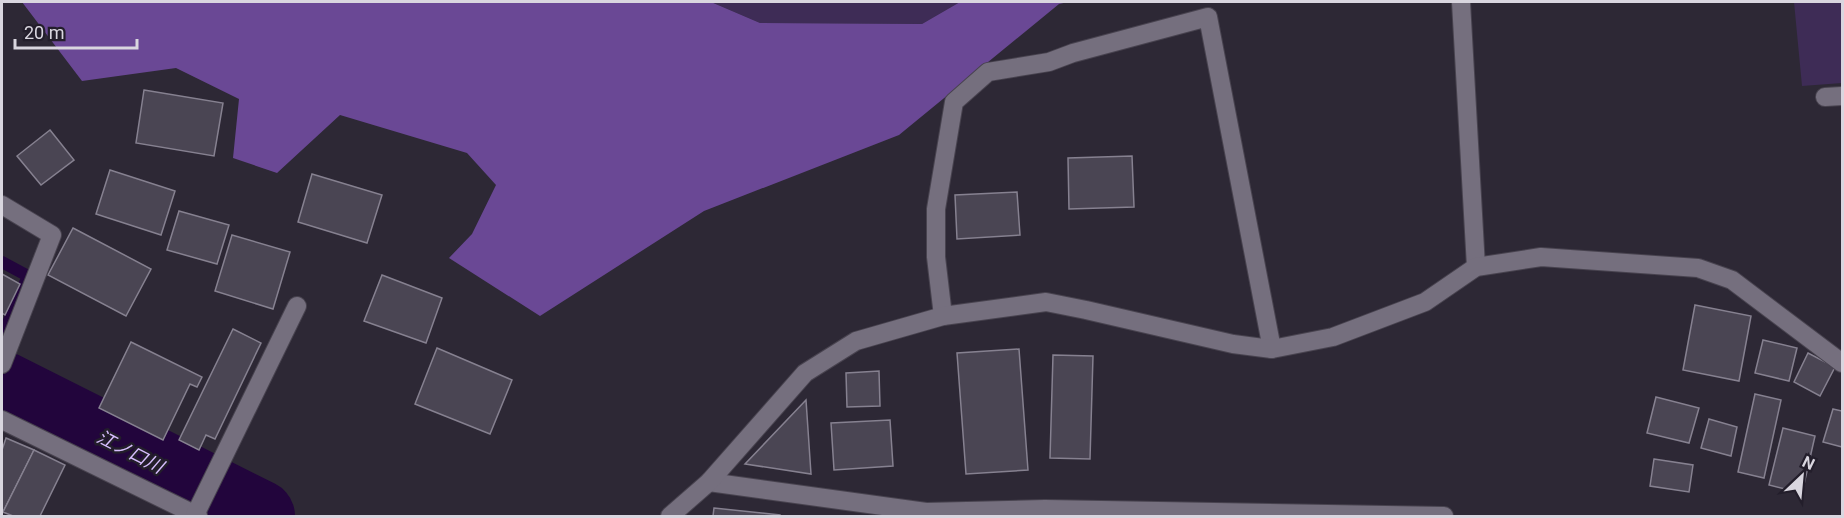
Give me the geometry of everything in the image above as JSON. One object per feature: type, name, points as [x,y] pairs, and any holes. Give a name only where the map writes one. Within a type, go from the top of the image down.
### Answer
[{"type":"street","points":[[1461,2],[1476,267]]},
{"type":"street","points":[[943,316],[936,257],[936,209],[954,102],[988,72],[1049,62],[1073,53],[1208,17],[1272,349]]},
{"type":"street","points":[[2,205],[52,235],[2,362]]},
{"type":"street","points":[[670,516],[708,482],[805,373],[856,341],[943,316],[1046,302],[1233,344],[1272,349],[1333,337],[1425,302],[1476,267],[1541,257],[1698,268],[1732,280],[1842,363]]},
{"type":"street","points":[[2,420],[198,511],[214,473],[297,306]]},
{"type":"street","points":[[708,482],[926,512],[1045,509],[1444,516]]},
{"type":"shaded area","points":[[22,2],[711,2],[760,23],[922,24],[960,2],[1068,2],[1059,4],[899,135],[704,211],[540,316],[449,258],[472,234],[496,185],[467,153],[340,115],[277,173],[233,158],[239,99],[176,68],[82,81]]},
{"type":"shaded area","points":[[711,2],[960,2],[922,24],[760,23]]},
{"type":"shaded area","points":[[1794,2],[1842,2],[1842,83],[1802,86]]},
{"type":"building","points":[[144,90],[223,103],[214,156],[136,143]]},
{"type":"building","points":[[50,130],[74,160],[41,185],[17,156]]},
{"type":"building","points":[[1132,156],[1134,207],[1069,209],[1068,158]]},
{"type":"building","points":[[110,170],[175,191],[161,235],[96,214]]},
{"type":"building","points":[[312,174],[382,195],[367,243],[298,222]]},
{"type":"building","points":[[1017,192],[1020,235],[957,239],[955,195]]},
{"type":"building","points":[[179,211],[229,225],[217,264],[167,250]]},
{"type":"building","points":[[73,228],[151,269],[126,316],[48,275]]},
{"type":"building","points":[[232,235],[290,252],[273,309],[215,291]]},
{"type":"building","points":[[2,274],[20,284],[5,315],[2,313]]},
{"type":"building","points":[[382,275],[442,298],[426,343],[364,321]]},
{"type":"building","points":[[1695,305],[1751,316],[1739,381],[1683,370]]},
{"type":"building","points":[[233,329],[261,343],[215,439],[206,435],[199,450],[179,440]]},
{"type":"building","points":[[1763,340],[1797,348],[1789,381],[1755,373]]},
{"type":"building","points":[[131,342],[202,377],[197,387],[190,384],[163,440],[99,408]]},
{"type":"building","points":[[437,348],[512,380],[490,434],[415,404]]},
{"type":"building","points":[[1019,349],[1028,470],[966,474],[957,353]]},
{"type":"building","points":[[1808,353],[1835,367],[1820,396],[1794,382]]},
{"type":"building","points":[[1053,355],[1093,356],[1090,459],[1050,458]]},
{"type":"building","points":[[879,371],[880,406],[847,407],[846,373]]},
{"type":"building","points":[[1755,394],[1781,400],[1764,478],[1738,472]]},
{"type":"building","points":[[1656,397],[1699,408],[1689,443],[1647,433]]},
{"type":"building","points":[[806,400],[811,474],[745,464]]},
{"type":"building","points":[[1833,409],[1842,411],[1842,447],[1823,442]]},
{"type":"building","points":[[1709,419],[1737,427],[1731,456],[1701,448]]},
{"type":"building","points":[[890,420],[893,466],[834,470],[831,423]]},
{"type":"building","points":[[1783,428],[1815,436],[1802,493],[1769,485]]},
{"type":"building","points":[[6,438],[34,450],[3,512],[2,450]]},
{"type":"building","points":[[34,450],[65,465],[40,516],[13,516],[3,512]]},
{"type":"building","points":[[1654,459],[1693,465],[1689,492],[1650,486]]},
{"type":"building","points":[[714,508],[780,515],[780,516],[713,516]]},
{"type":"waterway","points":[[2,262],[28,276],[2,337]]},
{"type":"waterway","name":"江ノ口川","points":[[2,387],[259,516]]}]
